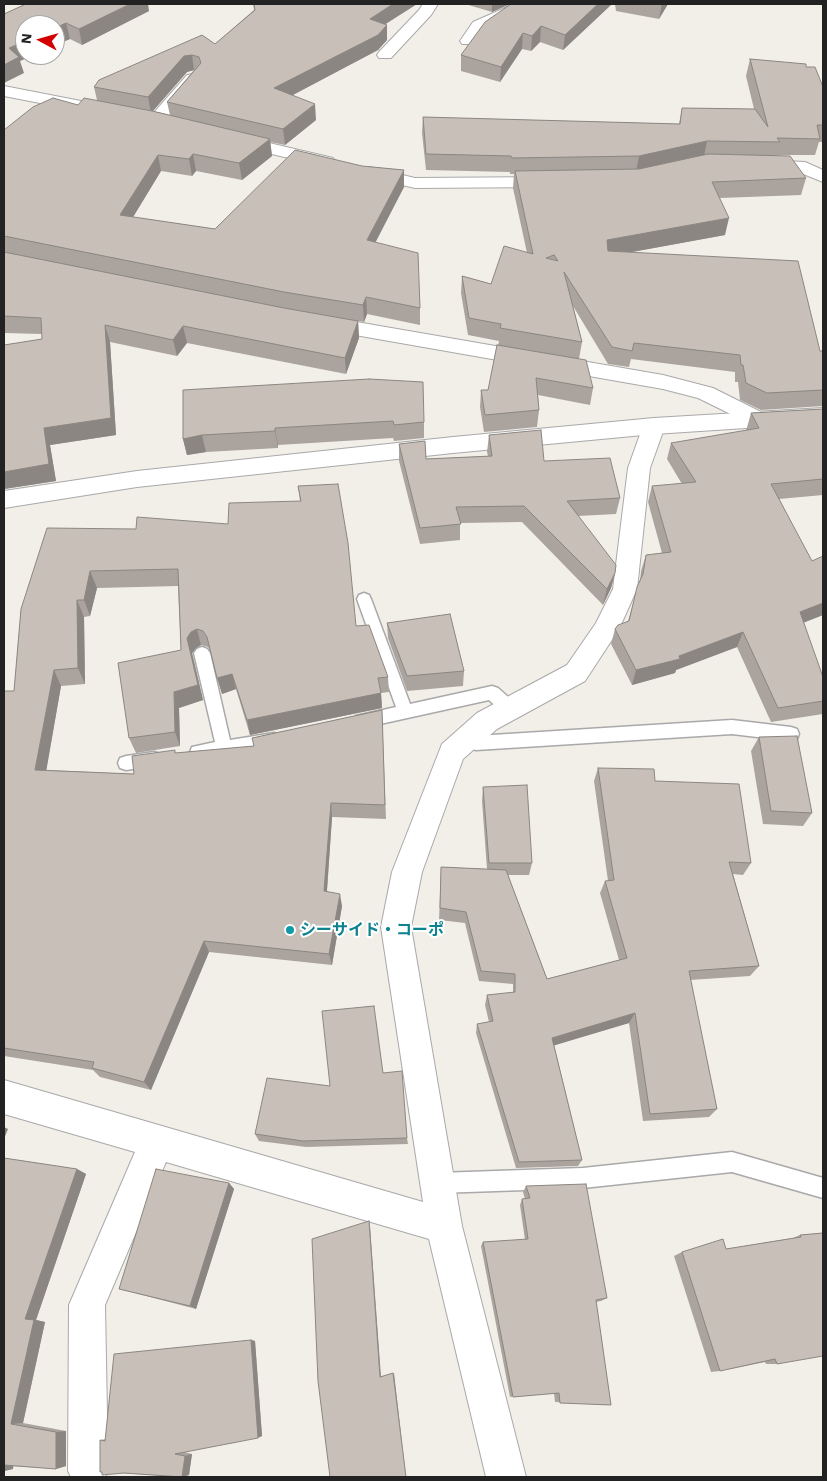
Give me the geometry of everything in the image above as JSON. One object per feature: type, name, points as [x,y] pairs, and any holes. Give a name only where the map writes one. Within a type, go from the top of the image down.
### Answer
[{"type":"street","points":[[385,55],[426,12],[430,4]]},
{"type":"street","points":[[468,41],[480,25],[526,4]]},
{"type":"street","points":[[156,121],[194,77]]},
{"type":"street","points":[[4,92],[99,110]]},
{"type":"street","points":[[137,117],[175,126]]},
{"type":"street","points":[[223,137],[415,183],[572,181]]},
{"type":"street","points":[[742,165],[799,166],[823,176]]},
{"type":"street","points":[[306,320],[663,382],[706,393],[757,419]]},
{"type":"street","points":[[4,500],[147,478],[443,446],[654,426],[823,416]]},
{"type":"street","points":[[506,1477],[444,1226],[396,927],[410,863],[452,752],[488,721],[576,672],[606,629],[625,589],[639,468],[654,426]]},
{"type":"street","points":[[4,1097],[444,1226]]},
{"type":"street","points":[[88,1471],[87,1305],[157,1142]]},
{"type":"lane","points":[[364,599],[405,711]]},
{"type":"lane","points":[[202,653],[224,748]]},
{"type":"lane","points":[[348,724],[492,693],[510,708]]},
{"type":"lane","points":[[465,741],[486,742],[732,727],[791,734]]},
{"type":"lane","points":[[185,754],[290,736]]},
{"type":"lane","points":[[126,763],[165,757]]},
{"type":"lane","points":[[438,1183],[583,1178],[732,1162],[823,1188]]},
{"type":"building","points":[[26,4],[130,4],[79,29],[65,23],[65,15],[15,15],[15,45],[9,48],[15,53],[15,59],[4,65],[4,14]]},
{"type":"building","points":[[254,4],[393,4],[370,19],[387,25],[378,35],[274,88],[315,104],[283,129],[167,102],[201,63],[199,57],[192,55],[184,56],[148,97],[94,87],[99,80],[202,35],[215,44],[255,10]]},
{"type":"building","points":[[511,4],[598,4],[565,35],[541,26],[532,36],[523,33],[501,67],[461,55],[485,22]]},
{"type":"building","points":[[750,59],[806,64],[806,67],[815,67],[823,87],[823,125],[817,125],[820,139],[777,138],[780,142],[707,141],[639,156],[512,158],[511,156],[426,154],[423,117],[680,124],[682,108],[755,109],[768,127]]},
{"type":"building","points":[[53,98],[78,105],[84,98],[152,111],[270,139],[239,163],[193,154],[189,159],[158,155],[120,215],[215,229],[295,150],[362,166],[404,170],[367,240],[418,253],[420,308],[366,297],[363,305],[284,292],[4,236],[4,130],[33,107]]},
{"type":"building","points":[[708,154],[790,156],[806,178],[712,182],[729,218],[607,240],[608,251],[798,261],[820,351],[823,351],[823,390],[767,393],[746,383],[740,355],[634,343],[632,351],[612,347],[564,272],[582,342],[500,328],[501,324],[469,318],[462,276],[491,284],[504,246],[533,254],[515,171],[639,169]],"holes":[[[554,255],[558,261],[546,258]]]},
{"type":"building","points":[[4,252],[358,321],[345,358],[183,326],[173,340],[105,325],[111,418],[44,428],[49,464],[4,472],[4,345],[42,339],[41,318],[4,316]]},
{"type":"building","points":[[497,345],[586,360],[593,388],[536,378],[539,410],[485,415],[481,390],[488,390]]},
{"type":"building","points":[[369,379],[423,382],[424,422],[394,425],[393,421],[275,428],[275,431],[202,435],[183,439],[183,390]]},
{"type":"building","points":[[823,409],[823,479],[771,484],[812,561],[823,556],[823,603],[800,612],[823,677],[823,701],[778,708],[743,632],[679,656],[680,659],[636,670],[615,629],[618,625],[629,621],[637,587],[643,574],[646,555],[671,552],[652,486],[696,482],[671,443],[759,428],[751,413]]},
{"type":"building","points":[[541,430],[544,461],[610,458],[620,498],[567,501],[616,565],[615,573],[607,589],[524,506],[456,507],[461,524],[420,528],[399,444],[425,441],[426,459],[492,456],[489,435]]},
{"type":"building","points":[[338,484],[348,543],[356,626],[369,625],[388,677],[378,678],[381,693],[247,720],[232,674],[217,678],[207,637],[203,631],[197,629],[191,632],[187,638],[198,685],[174,692],[175,732],[129,738],[118,663],[181,650],[178,569],[90,571],[84,600],[77,600],[78,668],[54,670],[35,770],[134,774],[132,756],[175,750],[175,753],[254,746],[252,738],[382,710],[385,805],[331,803],[324,891],[340,894],[329,954],[204,941],[144,1082],[92,1068],[94,1062],[4,1048],[4,691],[14,691],[21,609],[47,528],[136,529],[137,517],[228,524],[229,503],[301,501],[298,486]]},
{"type":"building","points":[[450,614],[464,671],[407,676],[387,623]]},
{"type":"building","points":[[797,736],[812,813],[771,811],[759,737]]},
{"type":"building","points":[[598,768],[654,769],[655,781],[739,784],[751,863],[729,862],[759,966],[689,971],[717,1109],[650,1114],[635,1013],[552,1038],[582,1160],[519,1162],[477,1024],[493,1021],[487,995],[515,992],[515,974],[481,971],[466,912],[440,908],[441,867],[506,870],[547,979],[627,958],[605,881],[614,880]]},
{"type":"building","points":[[527,785],[532,863],[489,863],[483,787]]},
{"type":"building","points":[[374,1006],[383,1073],[402,1071],[407,1138],[303,1141],[255,1134],[267,1078],[330,1086],[322,1011]]},
{"type":"building","points":[[4,1158],[77,1169],[25,1319],[34,1320],[11,1424],[56,1432],[56,1469],[4,1465]]},
{"type":"building","points":[[156,1169],[229,1183],[190,1306],[119,1289]]},
{"type":"building","points":[[586,1184],[607,1298],[596,1300],[611,1405],[560,1403],[559,1393],[513,1397],[483,1242],[528,1239],[522,1199],[530,1198],[526,1186]]},
{"type":"building","points":[[369,1221],[380,1377],[393,1373],[406,1477],[330,1477],[318,1381],[312,1239]]},
{"type":"building","points":[[823,1233],[823,1356],[777,1364],[775,1359],[720,1371],[682,1252],[723,1239],[726,1249],[801,1237],[800,1235]]},
{"type":"building","points":[[251,1340],[258,1438],[175,1454],[185,1456],[182,1477],[124,1473],[102,1475],[102,1472],[100,1472],[100,1440],[105,1441],[114,1354]]},
{"type":"place","name":"シーサイド・コーポ","points":[[290,930]]}]
